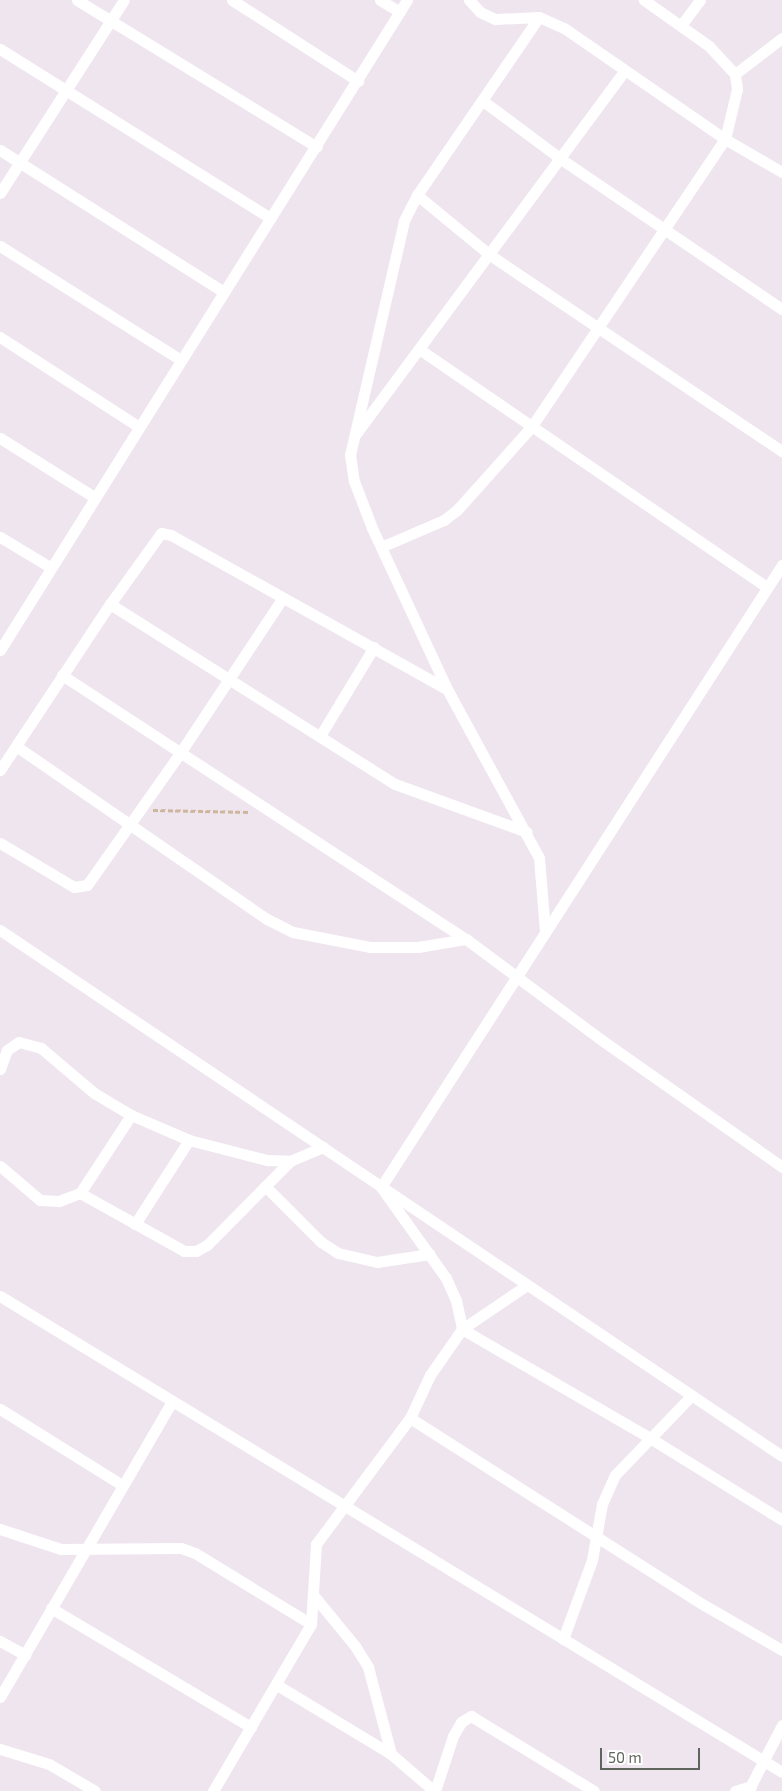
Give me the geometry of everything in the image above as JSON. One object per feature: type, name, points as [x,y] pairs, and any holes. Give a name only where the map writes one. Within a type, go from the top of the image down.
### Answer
[{"type":"street","points":[[78,0],[317,147]]},
{"type":"street","points":[[0,193],[124,0]]},
{"type":"street","points":[[232,0],[358,81]]},
{"type":"street","points":[[380,0],[400,12]]},
{"type":"street","points":[[0,650],[5,631],[50,567],[270,218],[317,147],[407,0]]},
{"type":"street","points":[[469,0],[480,12],[495,19],[538,17],[564,28],[725,139],[782,172]]},
{"type":"street","points":[[381,547],[444,520],[457,510],[532,426],[665,231],[725,139],[737,89],[735,74],[709,46],[682,24],[644,0]]},
{"type":"street","points":[[682,24],[700,0]]},
{"type":"street","points":[[538,17],[484,100],[417,195],[404,221],[396,248],[352,439],[354,481],[381,547],[447,689],[527,832],[539,858],[544,931]]},
{"type":"street","points":[[735,74],[782,38]]},
{"type":"street","points":[[0,49],[270,218]]},
{"type":"street","points":[[352,439],[561,159],[624,70]]},
{"type":"street","points":[[484,100],[561,159],[782,309]]},
{"type":"street","points":[[0,150],[224,292]]},
{"type":"street","points":[[417,195],[490,255],[782,451]]},
{"type":"street","points":[[0,246],[181,360]]},
{"type":"street","points":[[0,337],[139,427]]},
{"type":"street","points":[[419,349],[767,587]]},
{"type":"street","points":[[0,438],[94,497]]},
{"type":"street","points":[[0,770],[110,604],[161,533],[171,535],[282,599],[447,689]]},
{"type":"street","points":[[0,537],[50,567]]},
{"type":"street","points":[[381,1187],[516,978],[544,931],[782,565]]},
{"type":"street","points":[[0,843],[81,888],[87,885],[180,753],[282,599]]},
{"type":"street","points":[[110,604],[395,784],[527,832]]},
{"type":"street","points":[[320,736],[374,648]]},
{"type":"street","points":[[62,675],[180,753],[276,812],[466,939],[516,978],[782,1167]]},
{"type":"street","points":[[16,746],[267,919],[293,932],[370,947],[418,947],[466,939]]},
{"type":"street","points":[[0,930],[782,1456]]},
{"type":"street","points":[[0,1069],[7,1050],[19,1042],[41,1048],[94,1093],[131,1116],[189,1140],[246,1156],[290,1160]]},
{"type":"street","points":[[0,1166],[40,1200],[59,1201],[80,1192],[131,1116]]},
{"type":"street","points":[[135,1224],[189,1140]]},
{"type":"street","points":[[80,1192],[184,1251],[196,1251],[207,1244],[290,1160],[323,1147]]},
{"type":"street","points":[[265,1186],[321,1242],[338,1253],[377,1262],[429,1254]]},
{"type":"street","points":[[381,1187],[446,1278],[456,1300],[462,1329],[650,1438],[782,1520]]},
{"type":"street","points":[[212,1791],[311,1624],[316,1544],[410,1418],[430,1374],[462,1329],[526,1285]]},
{"type":"street","points":[[0,1296],[782,1772]]},
{"type":"street","points":[[563,1639],[592,1560],[602,1504],[615,1475],[691,1396]]},
{"type":"street","points":[[0,1697],[172,1402]]},
{"type":"street","points":[[0,1409],[122,1485]]},
{"type":"street","points":[[410,1418],[595,1536],[782,1650]]},
{"type":"street","points":[[0,1529],[34,1543],[84,1551],[181,1548],[195,1553],[311,1624]]},
{"type":"street","points":[[314,1596],[355,1646],[368,1668],[392,1754]]},
{"type":"street","points":[[51,1608],[251,1727]]},
{"type":"street","points":[[0,1641],[25,1655]]},
{"type":"street","points":[[277,1684],[392,1754],[435,1791],[453,1736],[460,1722],[471,1716],[594,1791]]},
{"type":"street","points":[[735,1791],[750,1788],[782,1726]]},
{"type":"street","points":[[0,1749],[49,1764],[95,1791]]},
{"type":"path","points":[[139,810],[276,812]]}]
